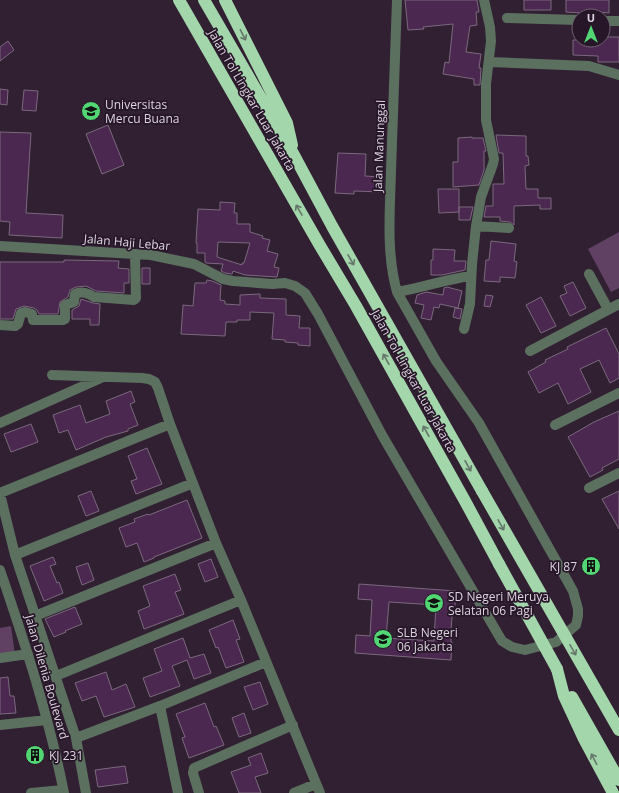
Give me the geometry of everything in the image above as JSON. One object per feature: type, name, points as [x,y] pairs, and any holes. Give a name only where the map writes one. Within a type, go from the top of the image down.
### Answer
[{"type":"highway","points":[[170,0],[189,19]]},
{"type":"highway","name":"Jalan Tol Lingkar Luar Jakarta","points":[[179,0],[356,306],[619,780]]},
{"type":"highway","name":"Jalan Tol Lingkar Luar Jakarta","points":[[204,0],[294,155],[332,226],[619,730]]},
{"type":"highway","points":[[225,0],[288,123],[294,155]]},
{"type":"highway","points":[[557,669],[564,696],[612,793]]},
{"type":"street","name":"Jalan Manunggal","points":[[295,286],[305,294],[318,314],[382,435],[502,641],[512,647],[525,650],[556,642],[576,625],[578,609],[573,591],[479,423],[436,361],[397,292],[392,270],[390,231],[397,0]]},
{"type":"street","points":[[464,329],[470,304],[476,226],[481,197],[494,159],[486,120],[486,84],[491,40],[490,27],[484,0]]},
{"type":"street","points":[[507,18],[571,20]]},
{"type":"street","points":[[489,62],[590,66],[619,75]]},
{"type":"street","points":[[476,226],[509,228]]},
{"type":"street","name":"Jalan Haji Lebar","points":[[0,246],[152,256],[194,264],[223,278],[233,281],[272,284],[285,283],[295,286]]},
{"type":"street","points":[[0,325],[15,326],[18,324],[21,313],[25,312],[32,314],[33,320],[63,320],[65,319],[65,305],[74,302],[75,294],[77,293],[89,293],[94,297],[134,300],[136,298],[135,254]]},
{"type":"street","points":[[589,274],[608,309]]},
{"type":"street","points":[[397,292],[472,276]]},
{"type":"street","points":[[530,350],[619,304]]},
{"type":"street","points":[[52,375],[142,378],[155,382],[216,543],[241,600],[318,789],[294,793]]},
{"type":"street","points":[[0,422],[102,377]]},
{"type":"street","points":[[555,425],[619,392]]},
{"type":"street","points":[[86,793],[76,738],[15,555],[0,493],[170,424]]},
{"type":"street","points":[[589,488],[619,473]]},
{"type":"street","points":[[15,555],[193,483]]},
{"type":"street","points":[[35,616],[216,543]]},
{"type":"street","name":"Jalan Dilenia Boulevard","points":[[0,570],[28,654],[47,720],[64,791]]},
{"type":"street","points":[[56,676],[241,600]]},
{"type":"street","points":[[0,658],[28,654]]},
{"type":"street","points":[[76,738],[160,706],[266,662]]},
{"type":"street","points":[[160,706],[178,793]]},
{"type":"street","points":[[0,725],[47,720]]},
{"type":"street","points":[[199,793],[193,773],[194,768],[292,725]]},
{"type":"street","points":[[31,793],[64,791]]},
{"type":"shaded area","points":[[619,232],[619,288],[611,292],[588,249]]},
{"type":"shaded area","points":[[11,626],[15,655],[0,657],[0,628]]},
{"type":"building","points":[[405,0],[477,0],[479,12],[476,12],[477,25],[470,26],[466,52],[481,54],[479,68],[481,68],[480,85],[474,85],[474,79],[443,74],[445,62],[449,63],[453,24],[408,30]]},
{"type":"building","points":[[524,0],[551,0],[551,10],[524,10]]},
{"type":"building","points":[[566,0],[609,0],[609,8],[571,8],[571,12],[566,12]]},
{"type":"building","points":[[611,37],[619,37],[619,62],[598,62],[598,56],[573,55],[573,48],[611,48]]},
{"type":"building","points":[[8,41],[14,50],[0,61],[0,47]]},
{"type":"building","points":[[0,89],[8,90],[7,105],[0,104]]},
{"type":"building","points":[[24,90],[38,91],[36,111],[22,110]]},
{"type":"building","points":[[108,125],[124,165],[102,174],[86,134]]},
{"type":"building","points":[[0,132],[31,133],[26,213],[63,215],[62,238],[9,235],[10,222],[0,221]]},
{"type":"building","points":[[496,135],[526,136],[526,156],[528,156],[529,165],[525,166],[526,189],[538,189],[538,198],[551,198],[551,209],[540,209],[540,205],[514,206],[514,225],[510,222],[500,221],[500,217],[484,217],[486,206],[493,206],[493,184],[504,184],[503,153],[499,153]]},
{"type":"building","points":[[458,138],[483,138],[486,151],[484,151],[484,170],[479,185],[453,187],[453,162],[458,162]]},
{"type":"building","points":[[338,153],[366,154],[365,176],[383,177],[382,192],[354,191],[354,194],[335,193]]},
{"type":"building","points":[[438,189],[459,189],[459,212],[439,213]]},
{"type":"building","points":[[220,202],[235,203],[234,213],[237,213],[237,224],[250,224],[250,232],[270,240],[267,251],[278,254],[274,267],[279,268],[277,277],[245,275],[233,271],[232,274],[225,273],[221,271],[223,264],[206,263],[205,253],[197,253],[196,243],[198,209],[220,210]],"holes":[[[218,242],[250,243],[242,265],[217,257]]]},
{"type":"building","points":[[459,207],[473,207],[470,220],[459,220]]},
{"type":"building","points":[[491,241],[516,244],[514,261],[517,262],[515,278],[500,277],[500,282],[484,281],[486,260],[489,260]]},
{"type":"building","points":[[433,249],[455,250],[454,261],[466,261],[465,270],[442,275],[431,275]]},
{"type":"building","points":[[64,260],[119,261],[118,268],[129,269],[129,283],[124,283],[124,293],[96,291],[86,286],[76,287],[70,290],[68,297],[60,302],[58,314],[39,314],[34,308],[24,306],[16,309],[13,319],[0,319],[0,262],[64,262]]},
{"type":"building","points":[[142,268],[150,268],[150,284],[142,284]]},
{"type":"building","points":[[207,280],[221,285],[220,300],[225,301],[225,304],[240,305],[240,295],[260,294],[260,298],[286,299],[286,315],[300,316],[299,328],[310,328],[310,346],[285,342],[285,340],[272,339],[274,313],[250,312],[250,320],[226,322],[225,336],[181,334],[183,305],[193,306],[195,283],[206,283]]},
{"type":"building","points":[[573,282],[586,308],[570,316],[560,296],[567,293],[564,286]]},
{"type":"building","points":[[447,287],[462,291],[458,308],[440,304],[439,308],[434,307],[431,320],[421,318],[424,305],[415,303],[417,295],[426,292],[443,295],[444,288]]},
{"type":"building","points":[[486,295],[493,296],[490,307],[484,306]]},
{"type":"building","points":[[541,297],[556,326],[541,333],[526,305]]},
{"type":"building","points":[[81,299],[100,304],[99,325],[90,325],[90,319],[72,319],[72,310],[79,306]]},
{"type":"building","points":[[455,308],[462,309],[460,319],[453,317]]},
{"type":"building","points":[[606,328],[619,354],[619,378],[610,383],[599,360],[580,369],[591,392],[568,404],[558,383],[539,393],[528,372],[546,362],[545,360],[568,349],[567,347]]},
{"type":"building","points":[[131,391],[135,402],[130,404],[138,425],[128,429],[128,431],[106,437],[76,450],[68,430],[59,433],[53,415],[80,405],[86,423],[110,414],[106,401]]},
{"type":"building","points":[[619,411],[619,459],[602,468],[603,470],[590,477],[568,437],[594,422]]},
{"type":"building","points":[[31,424],[38,442],[11,452],[4,434]]},
{"type":"building","points":[[147,448],[162,484],[136,494],[131,481],[137,479],[128,456]]},
{"type":"building","points":[[91,491],[99,511],[86,516],[78,496]]},
{"type":"building","points":[[619,491],[619,529],[602,499]]},
{"type":"building","points":[[187,500],[202,538],[144,562],[137,543],[126,547],[119,528],[135,522],[134,519],[148,514],[149,515]]},
{"type":"building","points":[[53,557],[56,564],[50,566],[63,593],[44,601],[30,566]]},
{"type":"building","points":[[211,559],[218,577],[205,582],[198,564]]},
{"type":"building","name":"KJ 87","points":[[593,560],[597,567],[589,572],[585,564]]},
{"type":"building","points":[[88,563],[94,580],[82,585],[76,567]]},
{"type":"building","points":[[175,574],[181,590],[175,592],[184,614],[144,629],[138,611],[150,606],[143,586]]},
{"type":"building","points":[[359,584],[456,591],[451,629],[451,660],[355,653],[356,635],[370,636],[372,600],[358,599]],"holes":[[[389,602],[436,605],[434,641],[386,638]]]},
{"type":"building","points":[[75,607],[82,624],[54,637],[45,619]]},
{"type":"building","points":[[233,620],[240,639],[236,640],[244,662],[226,668],[218,647],[216,648],[209,630]]},
{"type":"building","points":[[183,638],[190,658],[204,654],[211,673],[194,679],[187,660],[172,666],[180,686],[150,697],[143,678],[162,671],[154,649]]},
{"type":"building","points":[[106,672],[112,690],[126,684],[135,707],[104,717],[96,696],[82,701],[75,683]]},
{"type":"building","points":[[8,677],[10,696],[14,696],[16,713],[0,714],[0,678]]},
{"type":"building","points":[[260,682],[268,704],[253,710],[244,687]]},
{"type":"building","points":[[205,703],[214,727],[216,726],[224,745],[189,758],[182,738],[185,737],[176,714]]},
{"type":"building","points":[[244,713],[251,733],[239,737],[232,718]]},
{"type":"building","name":"KJ 231","points":[[40,749],[41,760],[31,761],[30,750]]},
{"type":"building","points":[[261,753],[268,773],[255,777],[261,793],[239,793],[231,772],[251,765],[248,758]]},
{"type":"building","points":[[125,766],[128,783],[98,787],[95,770]]},
{"type":"place","name":"Universitas Mercu Buana","points":[[91,111]]},
{"type":"place","name":"KJ 87","points":[[591,566]]},
{"type":"place","name":"SD Negeri Meruya Selatan 06 Pagi","points":[[434,603]]},
{"type":"place","name":"SLB Negeri 06 Jakarta","points":[[383,639]]},
{"type":"place","name":"KJ 231","points":[[35,755]]}]
